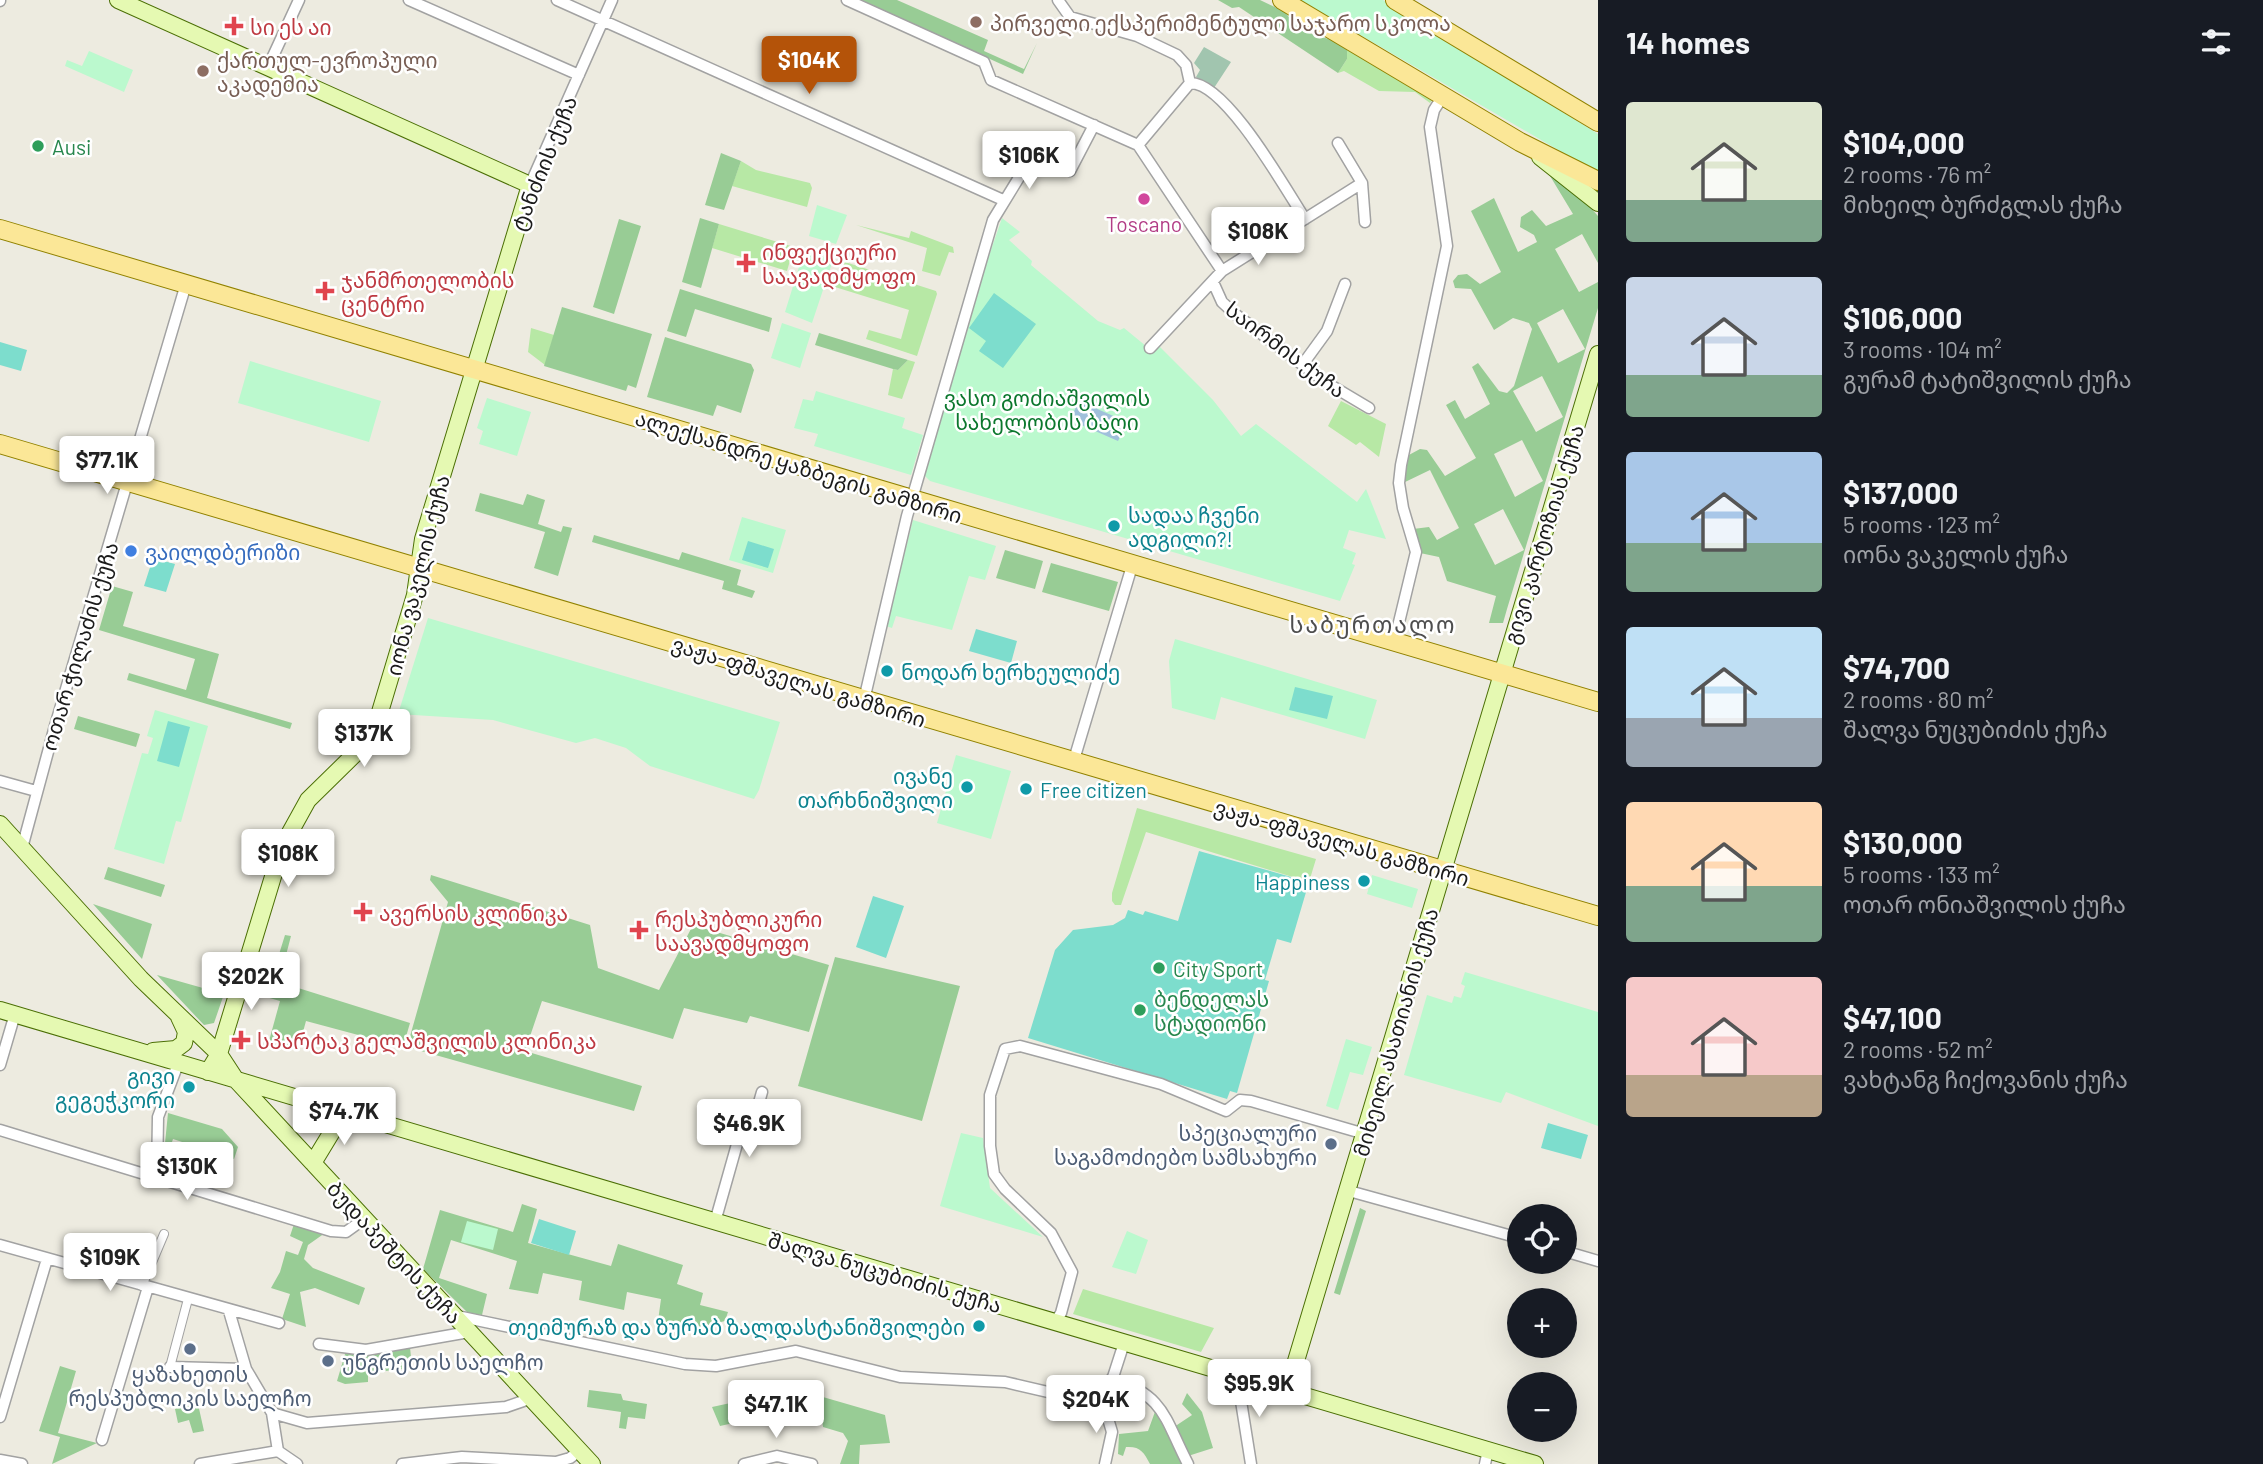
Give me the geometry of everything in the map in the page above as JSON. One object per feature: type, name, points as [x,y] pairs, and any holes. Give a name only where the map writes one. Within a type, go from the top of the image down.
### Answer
[{"type":"main road","points":[[118,0],[530,185]]},
{"type":"main road","points":[[1282,0],[1520,142],[1596,195]]},
{"type":"main road","points":[[1395,0],[1598,122]]},
{"type":"main road","name":"ტანძიის ქუჩა","points":[[473,369],[530,185]]},
{"type":"main road","name":"ალექსანდრე ყაზბეგის გამზირი","points":[[0,229],[1598,702]]},
{"type":"main road","name":"გივი კარტოზიას ქუჩა","points":[[1501,673],[1598,354]]},
{"type":"main road","name":"იონა ვაკელის ქუჩა","points":[[208,1072],[219,1054],[282,847],[308,800],[360,749],[377,722],[415,595],[423,539],[473,369]]},
{"type":"main road","name":"ვაჟა-ფშაველას გამზირი","points":[[0,444],[1598,916]]},
{"type":"main road","name":"მიხეილ ასათიანის ქუჩა","points":[[1287,1391],[1349,1191],[1501,673]]},
{"type":"main road","name":"ბუდაპეშტის ქუჩა","points":[[0,824],[178,1016],[219,1054],[236,1080],[592,1464]]},
{"type":"main road","name":"შალვა ნუცუბიძის ქუჩა","points":[[8,1012],[1287,1391],[1487,1457],[1535,1464]]},
{"type":"main road","points":[[133,1050],[162,1052],[181,1046],[186,1032],[178,1016]]},
{"type":"main road","points":[[313,1163],[344,1112]]},
{"type":"street","points":[[268,67],[299,0]]},
{"type":"street","points":[[409,0],[579,75]]},
{"type":"street","points":[[557,0],[1003,200]]},
{"type":"street","name":"ტანძიის ქუჩა","points":[[530,185],[612,0]]},
{"type":"street","points":[[848,0],[984,62],[991,79],[1138,145],[1191,83]]},
{"type":"street","points":[[1058,0],[1070,17],[1137,36],[1177,55],[1186,65],[1191,83]]},
{"type":"street","points":[[1191,83],[1205,86],[1236,117],[1305,219]]},
{"type":"street","points":[[1394,643],[1416,552],[1399,483],[1401,466],[1447,246],[1430,127],[1434,110],[1443,96]]},
{"type":"street","points":[[864,700],[912,499],[985,245],[1003,200],[1029,161],[1038,160],[1070,172],[1094,125]]},
{"type":"street","points":[[1338,143],[1362,183],[1365,222]]},
{"type":"street","name":"საირმის ქუჩა","points":[[1138,145],[1222,271]]},
{"type":"street","name":"საირმის ქუჩა","points":[[1150,348],[1222,271],[1362,183]]},
{"type":"street","name":"საირმის ქუჩა","points":[[1213,282],[1222,302],[1342,394],[1369,408]]},
{"type":"street","name":"ოთარ ჭილაძის ქუჩა","points":[[22,848],[36,791],[186,284]]},
{"type":"street","points":[[1303,364],[1327,331],[1345,284]]},
{"type":"street","points":[[1073,763],[1132,566]]},
{"type":"street","points":[[0,781],[36,791]]},
{"type":"street","points":[[0,1065],[8,1012]]},
{"type":"street","points":[[1055,1322],[1061,1313],[1072,1272],[1051,1233],[1004,1189],[991,1161],[990,1095],[1005,1049],[1020,1046],[1161,1084],[1226,1111],[1240,1100],[1251,1101],[1365,1134]]},
{"type":"street","points":[[157,1176],[158,1117],[178,1064]]},
{"type":"street","points":[[715,1222],[739,1137],[754,1120],[762,1092]]},
{"type":"street","points":[[0,1130],[331,1231],[346,1232],[364,1219]]},
{"type":"street","points":[[1349,1191],[1507,1235]]},
{"type":"street","points":[[102,1440],[145,1286],[164,1234]]},
{"type":"street","points":[[0,1245],[279,1323]]},
{"type":"street","points":[[1577,1255],[1598,1261]]},
{"type":"street","points":[[0,1417],[47,1259]]},
{"type":"street","points":[[188,1299],[170,1367],[246,1369]]},
{"type":"street","points":[[229,1311],[246,1369],[272,1413],[278,1451]]},
{"type":"street","points":[[454,1315],[685,1364],[716,1366],[796,1351],[900,1377],[1005,1382],[1104,1405]]},
{"type":"street","points":[[319,1343],[366,1350],[459,1336],[469,1332]]},
{"type":"street","points":[[1105,1464],[1112,1432],[1104,1405],[1124,1343]]},
{"type":"street","points":[[1237,1376],[1251,1464]]},
{"type":"street","points":[[1112,1378],[1146,1392],[1159,1406],[1188,1464]]},
{"type":"street","points":[[272,1413],[307,1423],[506,1406],[530,1399]]},
{"type":"street","points":[[200,1464],[278,1451],[297,1464]]},
{"type":"street","points":[[402,1464],[462,1457],[556,1462],[570,1458],[579,1451]]},
{"type":"street","points":[[744,1464],[777,1456],[812,1464]]},
{"type":"street","points":[[0,1460],[22,1464]]},
{"type":"green space","points":[[860,0],[897,0],[988,40],[984,51],[1024,69],[1037,43],[1023,74]]},
{"type":"green space","points":[[1218,0],[1260,0],[1285,12],[1299,30],[1335,41],[1347,48],[1347,59],[1338,73],[1239,7],[1232,8]]},
{"type":"green space","points":[[1300,0],[1383,0],[1598,134],[1598,173]]},
{"type":"green space","points":[[1204,47],[1231,62],[1214,88],[1196,77],[1200,70],[1194,63]]},
{"type":"green space","points":[[1347,48],[1432,100],[1430,103],[1415,92],[1379,91],[1344,71],[1338,73],[1347,59]]},
{"type":"green space","points":[[89,51],[133,70],[124,92],[65,66],[67,60],[82,66]]},
{"type":"green space","points":[[721,153],[741,161],[724,210],[705,205]]},
{"type":"green space","points":[[741,161],[756,170],[810,183],[812,188],[807,207],[732,186]]},
{"type":"green space","points":[[1547,171],[1580,196],[1598,216],[1598,263],[1582,234],[1555,249],[1579,292],[1598,282],[1598,308],[1503,623],[1489,623],[1496,596],[1447,581],[1439,557],[1420,553],[1413,529],[1429,527],[1437,540],[1459,528],[1430,470],[1403,483],[1407,456],[1420,449],[1427,450],[1445,476],[1476,458],[1446,405],[1455,400],[1465,419],[1490,404],[1472,367],[1478,363],[1499,391],[1507,393],[1514,386],[1532,329],[1529,323],[1513,318],[1494,330],[1471,289],[1455,288],[1453,281],[1458,275],[1467,274],[1480,284],[1501,272],[1471,211],[1494,198],[1518,252],[1537,242],[1534,235],[1520,227],[1521,217],[1532,210],[1546,226],[1573,214]],"holes":[[[1563,309],[1585,349],[1558,363],[1537,323]],[[1542,376],[1563,417],[1536,432],[1513,391]],[[1522,440],[1543,481],[1515,497],[1494,454]],[[1503,509],[1524,550],[1495,565],[1474,524]]]},
{"type":"green space","points":[[817,205],[847,215],[836,244],[809,236]]},
{"type":"green space","points":[[700,218],[719,224],[701,288],[682,282]]},
{"type":"green space","name":"ვასო გოძიაშვილის სახელობის ბაღი","points":[[1002,218],[1020,232],[1009,240],[1032,261],[1031,265],[1098,321],[1120,330],[1124,328],[1152,351],[1158,345],[1213,400],[1241,436],[1256,424],[1357,502],[1366,489],[1386,539],[1349,530],[1343,548],[1356,553],[1352,564],[1355,565],[1340,601],[930,481],[923,474],[965,325]]},
{"type":"green space","points":[[619,219],[641,226],[614,314],[593,307]]},
{"type":"green space","points":[[719,224],[794,247],[787,271],[712,248]]},
{"type":"green space","points":[[856,225],[909,238],[911,231],[953,247],[954,253],[949,252],[940,276],[922,271],[927,248]]},
{"type":"green space","points":[[804,251],[833,260],[812,323],[785,312]]},
{"type":"green space","points":[[845,262],[936,291],[917,356],[866,339],[869,330],[901,339],[909,310],[835,287]]},
{"type":"green space","points":[[680,289],[772,318],[769,332],[695,309],[686,337],[667,331]]},
{"type":"green space","points":[[562,307],[652,334],[636,388],[628,385],[626,391],[544,366]]},
{"type":"green space","points":[[782,323],[811,333],[800,368],[771,358]]},
{"type":"green space","points":[[531,328],[554,335],[545,365],[528,352]]},
{"type":"green space","points":[[819,333],[908,360],[898,370],[893,369],[815,345]]},
{"type":"green space","points":[[665,337],[751,364],[754,370],[741,413],[717,405],[713,416],[647,397]]},
{"type":"green space","points":[[908,360],[915,362],[902,399],[888,395],[893,369],[898,370]]},
{"type":"green space","points":[[250,361],[381,401],[369,442],[238,403]]},
{"type":"green space","points":[[816,391],[905,418],[902,428],[923,435],[911,475],[814,446],[818,434],[794,428],[803,399],[813,401]]},
{"type":"green space","points":[[487,398],[531,412],[517,456],[479,444],[483,431],[477,428]]},
{"type":"green space","points":[[1341,401],[1386,424],[1379,457],[1360,442],[1356,445],[1328,426]]},
{"type":"green space","points":[[480,493],[523,505],[527,494],[545,500],[538,524],[561,532],[563,526],[572,528],[558,576],[534,568],[545,532],[475,511]]},
{"type":"green space","points":[[742,517],[786,530],[773,573],[729,560]]},
{"type":"green space","points":[[913,520],[996,546],[985,580],[969,576],[952,630],[896,616],[892,628],[886,626]]},
{"type":"green space","points":[[594,535],[679,560],[682,552],[741,570],[737,585],[755,591],[752,598],[722,589],[724,581],[592,542]]},
{"type":"green space","points":[[1005,550],[1043,561],[1035,589],[996,578]]},
{"type":"green space","points":[[1051,563],[1118,582],[1109,611],[1042,592]]},
{"type":"green space","points":[[112,586],[133,592],[123,626],[219,654],[207,698],[292,723],[290,729],[127,680],[129,673],[186,690],[195,659],[99,630]]},
{"type":"green space","points":[[428,618],[780,722],[759,790],[754,799],[650,766],[626,748],[595,738],[576,743],[493,720],[398,714]]},
{"type":"green space","points":[[1175,639],[1377,700],[1365,739],[1221,697],[1215,720],[1172,708],[1169,661]]},
{"type":"green space","points":[[155,710],[208,726],[181,822],[176,821],[164,864],[114,849],[142,753],[148,754],[153,738],[147,736]]},
{"type":"green space","points":[[78,716],[140,734],[136,747],[74,729]]},
{"type":"green space","points":[[956,755],[1011,771],[991,839],[937,823]]},
{"type":"green space","points":[[1137,808],[1316,859],[1309,882],[1146,832],[1121,905],[1115,905],[1112,893]]},
{"type":"green space","points":[[108,867],[165,885],[161,897],[104,879]]},
{"type":"green space","points":[[431,875],[590,925],[598,968],[659,990],[693,925],[829,965],[809,1032],[750,1016],[747,1023],[684,1008],[673,1039],[542,1001],[525,1051],[642,1086],[634,1111],[407,1047],[448,902],[430,880]]},
{"type":"green space","points":[[1372,875],[1418,889],[1412,908],[1367,894]]},
{"type":"green space","points":[[93,904],[152,924],[142,959]]},
{"type":"green space","points":[[285,935],[291,936],[279,982],[410,1023],[403,1047],[306,1021],[298,1050],[269,1041],[280,1001],[249,992],[271,980]]},
{"type":"green space","points":[[835,957],[960,986],[922,1121],[798,1086]]},
{"type":"green space","points":[[1465,972],[1598,1012],[1598,1126],[1506,1092],[1501,1103],[1404,1075],[1427,995],[1452,1003],[1454,996],[1461,998],[1465,986],[1461,984]]},
{"type":"green space","points":[[157,975],[224,994],[214,1023],[204,1025]]},
{"type":"green space","points":[[1346,1039],[1372,1047],[1363,1075],[1350,1072],[1338,1110],[1326,1106]]},
{"type":"green space","points":[[168,1113],[222,1129],[238,1147],[234,1159],[173,1139],[162,1173]]},
{"type":"green space","points":[[961,1133],[983,1138],[990,1188],[1043,1237],[940,1206]]},
{"type":"green space","points":[[522,1204],[537,1209],[528,1243],[611,1266],[618,1244],[683,1265],[677,1284],[703,1293],[700,1305],[728,1312],[725,1321],[701,1327],[658,1321],[661,1299],[627,1292],[624,1310],[579,1300],[582,1281],[543,1273],[538,1294],[509,1289],[517,1261],[451,1240],[439,1278],[487,1294],[482,1315],[468,1313],[423,1269],[440,1210],[513,1232]]},
{"type":"green space","points":[[1360,1208],[1366,1211],[1340,1295],[1334,1293]]},
{"type":"green space","points":[[467,1221],[498,1229],[493,1250],[461,1242]]},
{"type":"green space","points":[[294,1224],[325,1233],[308,1245],[304,1259],[313,1268],[365,1288],[359,1305],[315,1288],[300,1292],[306,1327],[282,1319],[290,1294],[271,1288],[280,1272],[286,1251],[298,1255],[303,1242],[290,1236]]},
{"type":"green space","points":[[1127,1231],[1148,1240],[1136,1274],[1112,1267]]},
{"type":"green space","points":[[1083,1289],[1214,1328],[1201,1352],[1073,1314]]},
{"type":"green space","points":[[410,1347],[412,1368],[368,1373],[368,1382],[345,1384],[337,1381],[345,1354]]},
{"type":"green space","points":[[60,1366],[76,1371],[58,1433],[97,1443],[52,1464],[60,1437],[39,1431]]},
{"type":"green space","points":[[589,1390],[621,1394],[623,1400],[647,1404],[645,1419],[628,1417],[626,1429],[619,1428],[621,1412],[587,1407]]},
{"type":"green space","points":[[782,1392],[816,1395],[885,1415],[890,1443],[860,1445],[859,1464],[840,1464],[848,1441],[843,1433],[823,1427],[822,1419],[779,1413],[720,1426],[712,1407]]},
{"type":"green space","points":[[1187,1393],[1202,1412],[1213,1448],[1188,1456],[1174,1427],[1192,1415],[1182,1404]]},
{"type":"green space","points":[[198,1404],[204,1431],[193,1433],[189,1420],[178,1423],[175,1409]]},
{"type":"green space","points":[[1156,1409],[1185,1464],[1150,1464],[1143,1453],[1135,1448],[1126,1447],[1123,1456],[1118,1454],[1119,1434],[1148,1431]]},
{"type":"shaded area","points":[[994,293],[1036,324],[1003,368],[979,351],[986,341],[969,328]]},
{"type":"shaded area","points":[[0,342],[27,350],[21,371],[0,365]]},
{"type":"shaded area","points":[[1079,401],[1127,422],[1118,441],[1070,420]]},
{"type":"shaded area","points":[[748,541],[774,549],[768,568],[742,560]]},
{"type":"shaded area","points":[[153,558],[175,564],[166,592],[144,586]]},
{"type":"shaded area","points":[[976,629],[1017,641],[1011,663],[969,651]]},
{"type":"shaded area","points":[[1295,687],[1333,696],[1327,719],[1289,710]]},
{"type":"shaded area","points":[[168,721],[190,727],[179,767],[157,761]]},
{"type":"shaded area","name":"City Sport","points":[[1199,851],[1309,882],[1291,943],[1277,939],[1265,980],[1269,981],[1237,1093],[1230,1091],[1227,1099],[1028,1038],[1055,950],[1073,930],[1113,925],[1125,918],[1128,910],[1143,915],[1145,911],[1178,921]]},
{"type":"shaded area","points":[[873,896],[904,906],[886,958],[856,947]]},
{"type":"shaded area","points":[[1548,1123],[1588,1135],[1581,1159],[1541,1148]]},
{"type":"shaded area","points":[[539,1219],[576,1231],[569,1255],[531,1243]]},
{"type":"place","name":"პირველი ექსპერიმენტული საჯარო სკოლა","points":[[976,22]]},
{"type":"place","name":"სი ეს აი","points":[[234,26]]},
{"type":"place","name":"ქართულ-ევროპული აკადემია","points":[[203,71]]},
{"type":"place","name":"Ausi","points":[[38,146]]},
{"type":"place","name":"Toscano","points":[[1144,199]]},
{"type":"place","name":"ინფექციური საავადმყოფო","points":[[746,263]]},
{"type":"place","name":"ჯანმრთელობის ცენტრი","points":[[325,291]]},
{"type":"place","name":"სადაა ჩვენი ადგილი?!","points":[[1114,526]]},
{"type":"place","name":"ვაილდბერიზი","points":[[131,551]]},
{"type":"place","name":"ნოდარ ხერხეულიძე","points":[[887,671]]},
{"type":"place","name":"ივანე თარხნიშვილი","points":[[967,787]]},
{"type":"place","name":"Free citizen","points":[[1026,789]]},
{"type":"place","name":"Happiness","points":[[1364,881]]},
{"type":"place","name":"ავერსის კლინიკა","points":[[363,912]]},
{"type":"place","name":"რესპუბლიკური საავადმყოფო","points":[[639,930]]},
{"type":"place","name":"City Sport","points":[[1159,968]]},
{"type":"place","name":"ბენდელას სტადიონი","points":[[1140,1010]]},
{"type":"place","name":"სპარტაკ გელაშვილის კლინიკა","points":[[241,1040]]},
{"type":"place","name":"გივი გეგეჭკორი","points":[[189,1087]]},
{"type":"place","name":"სპეციალური საგამოძიებო სამსახური","points":[[1331,1144]]},
{"type":"place","name":"თეიმურაზ და ზურაბ ზალდასტანიშვილები","points":[[979,1326]]},
{"type":"place","name":"ყაზახეთის რესპუბლიკის საელჩო","points":[[190,1349]]},
{"type":"place","name":"უნგრეთის საელჩო","points":[[328,1361]]},
{"type":"district","name":"საბურთალო","points":[[1373,624]]}]
